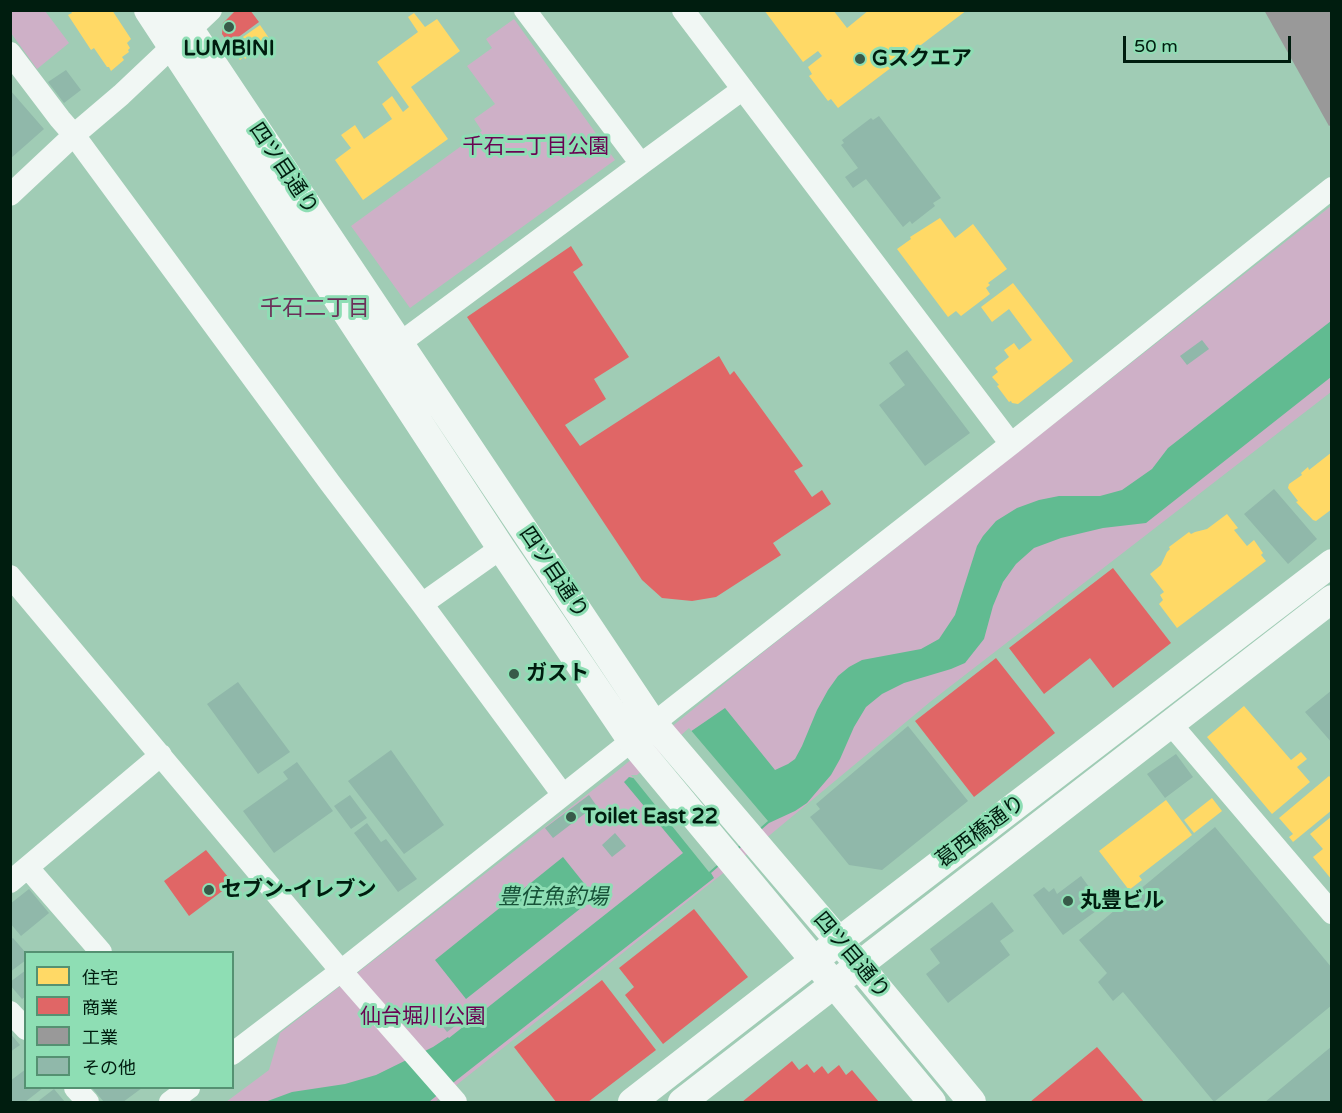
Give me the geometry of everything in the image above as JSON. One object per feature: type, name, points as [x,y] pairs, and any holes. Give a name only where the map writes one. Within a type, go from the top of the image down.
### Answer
[{"type":"main road","name":"四ツ目通り","points":[[148,10],[180,29],[400,344],[648,739],[735,865],[932,1102]]},
{"type":"main road","name":"四ツ目通り","points":[[180,29],[501,548],[648,739],[757,846],[972,1102]]},
{"type":"main road","name":"葛西橋通り","points":[[632,1102],[1332,563]]},
{"type":"main road","name":"葛西橋通り","points":[[682,1102],[1332,598]]},
{"type":"street","points":[[10,195],[122,94],[180,29],[211,10]]},
{"type":"street","points":[[525,10],[641,164]]},
{"type":"street","points":[[683,10],[1011,444]]},
{"type":"street","points":[[10,53],[60,119],[75,135],[330,483],[563,795]]},
{"type":"street","points":[[400,344],[743,89]]},
{"type":"street","points":[[234,1052],[563,795],[648,739],[1011,444],[1332,188]]},
{"type":"street","points":[[422,604],[501,548]]},
{"type":"street","points":[[10,576],[341,971],[451,1097]]},
{"type":"street","points":[[1170,723],[1332,913]]},
{"type":"street","points":[[10,882],[161,755]]},
{"type":"street","points":[[28,868],[100,951]]},
{"type":"street","points":[[10,1012],[24,1027]]},
{"type":"street","points":[[76,1089],[88,1102]]},
{"type":"street","points":[[170,1102],[188,1089]]},
{"type":"green space","points":[[10,11],[45,11],[69,43],[37,69],[11,33]]},
{"type":"green space","name":"千石二丁目公園","points":[[514,19],[615,160],[410,308],[351,226],[482,131],[474,119],[495,104],[467,66],[492,48],[486,39]]},
{"type":"green space","name":"仙台堀川公園","points":[[1331,206],[1331,392],[930,702],[741,859],[435,1102],[226,1102],[269,1070],[280,1033],[616,772],[761,654]]},
{"type":"water","points":[[1331,321],[1331,377],[1146,523],[1103,528],[1061,538],[1034,548],[1016,564],[1003,582],[993,606],[984,639],[965,663],[904,683],[882,694],[866,707],[831,775],[807,803],[769,823],[711,873],[714,878],[430,1101],[265,1102],[292,1092],[345,1084],[376,1075],[449,1038],[683,853],[624,782],[629,777],[638,779],[690,732],[725,708],[775,770],[788,764],[795,759],[817,710],[838,676],[862,660],[921,649],[939,639],[955,615],[977,546],[996,521],[1017,508],[1039,500],[1059,496],[1100,496],[1122,490],[1152,469],[1168,448]]},
{"type":"water","name":"豊住魚釣場","points":[[563,857],[595,897],[466,999],[435,960]]},
{"type":"pier","points":[[689,728],[768,821],[709,872],[631,775],[637,775]]},
{"type":"building: 住宅","points":[[70,10],[112,10],[131,39],[127,43],[130,48],[129,52],[122,57],[124,60],[111,71],[94,48],[91,50],[68,15],[72,13]]},
{"type":"building: 住宅","name":"Gスクエア","points":[[764,10],[833,10],[847,28],[869,10],[967,10],[838,108],[831,99],[828,101],[809,76],[812,74],[808,67],[822,56],[818,51],[803,62]]},
{"type":"building: 住宅","points":[[414,13],[425,27],[437,19],[460,51],[411,87],[448,139],[363,200],[335,160],[351,148],[341,135],[355,125],[364,139],[392,119],[382,104],[392,96],[403,112],[409,107],[377,62],[418,32],[408,17]]},
{"type":"building: 住宅","points":[[260,25],[271,41],[240,60],[230,46]]},
{"type":"building: 住宅","points":[[940,218],[955,238],[973,224],[1007,269],[988,283],[990,285],[986,288],[990,294],[961,316],[956,311],[948,317],[897,249],[911,239],[910,237]]},
{"type":"building: 住宅","points":[[1013,283],[1073,361],[1018,404],[1009,402],[992,377],[998,372],[995,368],[1009,357],[1004,350],[1014,343],[1019,350],[1032,340],[1009,309],[992,322],[981,307]]},
{"type":"building: 住宅","points":[[1332,452],[1332,509],[1316,521],[1296,502],[1298,501],[1288,488],[1289,484],[1302,475],[1301,473],[1308,467],[1309,470]]},
{"type":"building: 住宅","points":[[1227,514],[1238,528],[1234,530],[1247,546],[1254,540],[1266,561],[1177,628],[1159,604],[1163,600],[1160,595],[1164,592],[1150,574],[1161,565],[1169,547],[1189,532],[1191,534],[1207,529]]},
{"type":"building: 住宅","points":[[1244,706],[1291,760],[1301,752],[1307,759],[1297,767],[1310,782],[1272,814],[1207,737]]},
{"type":"building: 住宅","points":[[1329,776],[1332,779],[1332,810],[1293,842],[1289,837],[1293,834],[1279,818]]},
{"type":"building: 住宅","points":[[1212,798],[1222,811],[1194,833],[1184,820]]},
{"type":"building: 住宅","points":[[1166,800],[1192,835],[1139,876],[1142,880],[1129,890],[1099,851]]},
{"type":"building: 住宅","points":[[1332,816],[1332,880],[1313,857],[1323,849],[1310,834]]},
{"type":"building: 商業","points":[[236,10],[250,10],[259,22],[229,44],[222,34],[223,23]]},
{"type":"building: 商業","points":[[571,246],[583,265],[573,272],[629,357],[594,379],[606,399],[565,425],[580,446],[719,356],[730,375],[734,371],[803,466],[794,471],[812,497],[822,490],[831,504],[773,543],[781,555],[716,597],[692,601],[662,598],[642,580],[467,317]]},
{"type":"building: 商業","points":[[1113,568],[1171,643],[1113,688],[1090,658],[1044,694],[1009,648]]},
{"type":"building: 商業","points":[[996,658],[1055,733],[974,797],[915,721]]},
{"type":"building: 商業","points":[[206,850],[233,883],[189,916],[164,881]]},
{"type":"building: 商業","points":[[694,909],[748,977],[663,1044],[625,995],[634,987],[619,968]]},
{"type":"building: 商業","points":[[602,980],[656,1050],[588,1102],[556,1102],[514,1047]]},
{"type":"building: 商業","points":[[1097,1047],[1144,1102],[1030,1102]]},
{"type":"building: 商業","points":[[792,1061],[799,1070],[807,1064],[814,1073],[822,1066],[828,1074],[839,1065],[846,1075],[852,1070],[879,1102],[742,1102]]},
{"type":"building: 工業","points":[[1264,10],[1332,10],[1332,124],[1329,126]]},
{"type":"building: その他","points":[[66,70],[81,90],[64,103],[48,82]]},
{"type":"building: その他","points":[[10,90],[44,129],[10,159]]},
{"type":"building: その他","points":[[879,116],[941,198],[933,203],[935,206],[912,224],[910,221],[903,227],[866,179],[853,188],[845,177],[858,168],[841,145],[844,143],[842,140],[871,118],[873,120]]},
{"type":"building: その他","points":[[1202,340],[1209,349],[1187,365],[1180,356]]},
{"type":"building: その他","points":[[907,350],[970,433],[925,466],[879,405],[905,385],[889,363]]},
{"type":"building: その他","points":[[1274,489],[1317,539],[1288,564],[1244,514]]},
{"type":"building: その他","points":[[238,682],[290,752],[258,774],[207,704]]},
{"type":"building: その他","points":[[1332,690],[1332,743],[1305,712]]},
{"type":"building: その他","points":[[908,726],[968,801],[882,870],[849,865],[810,817],[820,809],[816,804]]},
{"type":"building: その他","points":[[391,750],[444,825],[404,854],[348,781]]},
{"type":"building: その他","points":[[1176,754],[1193,777],[1165,798],[1147,774]]},
{"type":"building: その他","points":[[297,762],[333,811],[274,853],[243,811],[288,779],[283,772]]},
{"type":"building: その他","points":[[350,795],[367,818],[351,829],[334,806]]},
{"type":"building: その他","name":"Toilet East 22","points":[[589,795],[596,805],[553,838],[545,828]]},
{"type":"building: その他","points":[[367,823],[381,842],[386,839],[417,879],[398,892],[354,833]]},
{"type":"building: その他","points":[[1215,827],[1332,968],[1332,1005],[1214,1102],[1123,992],[1113,1001],[1098,982],[1107,973],[1079,940]]},
{"type":"building: その他","points":[[615,833],[626,846],[612,857],[602,845]]},
{"type":"building: その他","name":"丸豊ビル","points":[[1081,876],[1103,906],[1063,935],[1033,895],[1044,887],[1049,892],[1054,888],[1057,894]]},
{"type":"building: その他","points":[[29,889],[49,913],[21,936],[10,923],[10,904]]},
{"type":"building: その他","points":[[992,902],[1014,931],[1000,941],[1010,955],[948,1003],[926,974],[940,963],[930,949]]},
{"type":"building: その他","points":[[13,938],[24,951],[24,962],[10,972],[10,940]]},
{"type":"building: その他","points":[[24,972],[24,998],[22,999],[10,982]]},
{"type":"building: その他","points":[[449,1017],[455,1026],[447,1032],[440,1023]]},
{"type":"building: その他","points":[[10,1033],[20,1045],[10,1052]]},
{"type":"building: その他","points":[[1332,1046],[1332,1102],[1265,1102]]},
{"type":"building: その他","points":[[24,1070],[24,1089],[42,1089],[25,1102],[10,1102],[10,1081]]},
{"type":"building: その他","points":[[54,1089],[65,1102],[37,1102]]},
{"type":"building: その他","points":[[93,1089],[141,1089],[123,1102],[104,1102]]},
{"type":"place","name":"LUMBINI","points":[[229,27]]},
{"type":"place","name":"Gスクエア","points":[[860,59]]},
{"type":"place","name":"ガスト","points":[[514,674]]},
{"type":"place","name":"Toilet East 22","points":[[571,817]]},
{"type":"place","name":"セブン-イレブン","points":[[209,890]]},
{"type":"place","name":"丸豊ビル","points":[[1068,901]]},
{"type":"district","name":"千石二丁目","points":[[315,309]]}]
